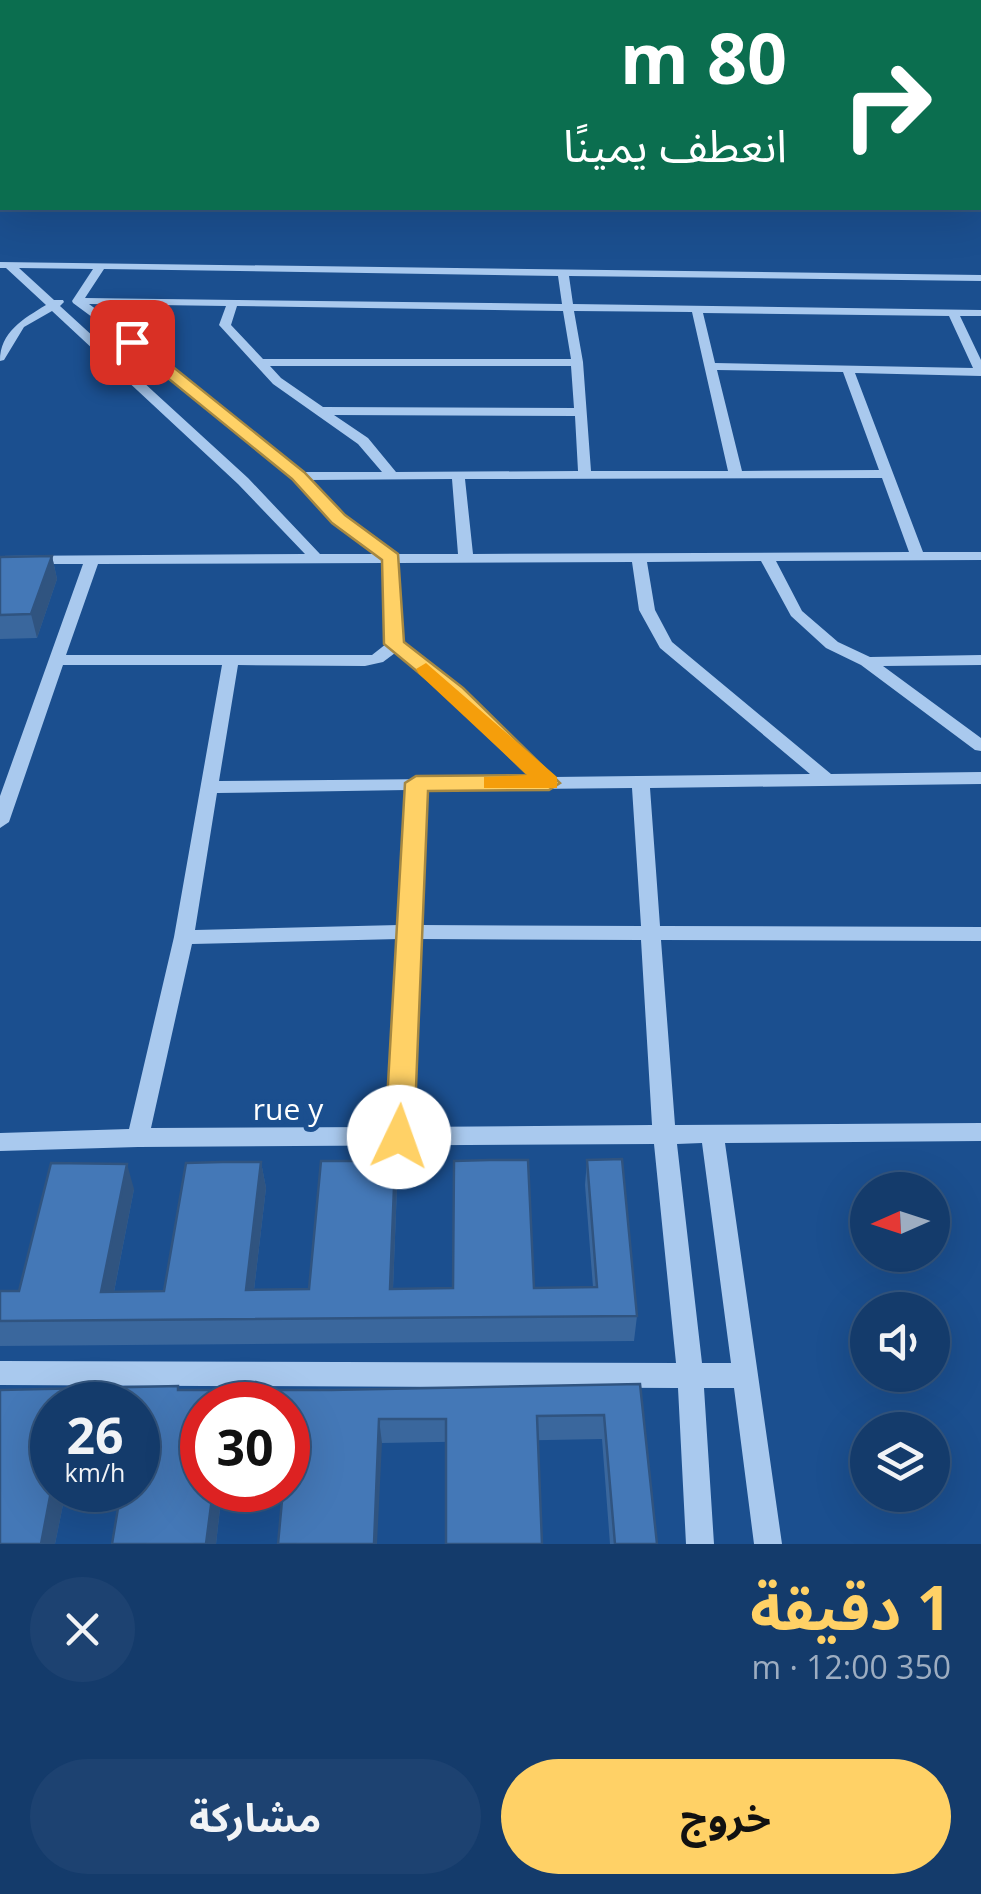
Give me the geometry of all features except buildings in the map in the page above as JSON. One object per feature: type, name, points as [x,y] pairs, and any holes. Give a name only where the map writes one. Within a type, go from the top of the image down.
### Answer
[{"type":"street","points":[[4,265],[981,278]]},
{"type":"street","points":[[4,265],[242,480],[314,556]]},
{"type":"street","points":[[78,300],[100,267]]},
{"type":"street","points":[[563,273],[577,362],[585,475]]},
{"type":"street","points":[[78,300],[298,476],[338,519],[392,558]]},
{"type":"street","points":[[0,358],[20,325],[51,304],[78,300],[981,313]]},
{"type":"street","points":[[233,304],[226,325],[260,363],[277,381],[363,441],[392,475]]},
{"type":"street","points":[[697,310],[736,475]]},
{"type":"street","points":[[710,366],[847,366],[981,372],[953,313]]},
{"type":"street","points":[[260,363],[577,362]]},
{"type":"street","points":[[847,366],[917,555]]},
{"type":"street","points":[[320,411],[580,412]]},
{"type":"street","points":[[298,476],[886,474]]},
{"type":"street","points":[[458,476],[466,558]]},
{"type":"street","points":[[766,556],[796,613],[832,645],[866,662],[981,746]]},
{"type":"street","points":[[0,560],[981,556]]},
{"type":"street","points":[[638,557],[646,610],[666,646],[825,778]]},
{"type":"street","points":[[58,660],[230,664],[377,660],[394,644],[392,558]]},
{"type":"street","points":[[0,822],[92,559]]},
{"type":"street","points":[[394,644],[456,692],[549,783]]},
{"type":"street","points":[[866,662],[981,660]]},
{"type":"street","points":[[138,1138],[184,937],[230,664]]},
{"type":"street","points":[[210,788],[981,778]]},
{"type":"street","points":[[399,1137],[416,783]]},
{"type":"street","points":[[641,783],[664,1133],[690,1376],[700,1544]]},
{"type":"street","points":[[184,937],[410,932],[981,934]]},
{"type":"street","points":[[712,1132],[768,1544]]},
{"type":"street","name":"rue y","points":[[0,1142],[981,1132]]},
{"type":"street","points":[[0,1373],[744,1376]]},
{"type":"slow traffic","points":[[426,669],[456,692],[549,783],[493,783]]},
{"type":"route","points":[[132,342],[298,476],[338,519],[392,558],[394,644],[456,692],[549,783],[416,783],[399,1137]]}]
